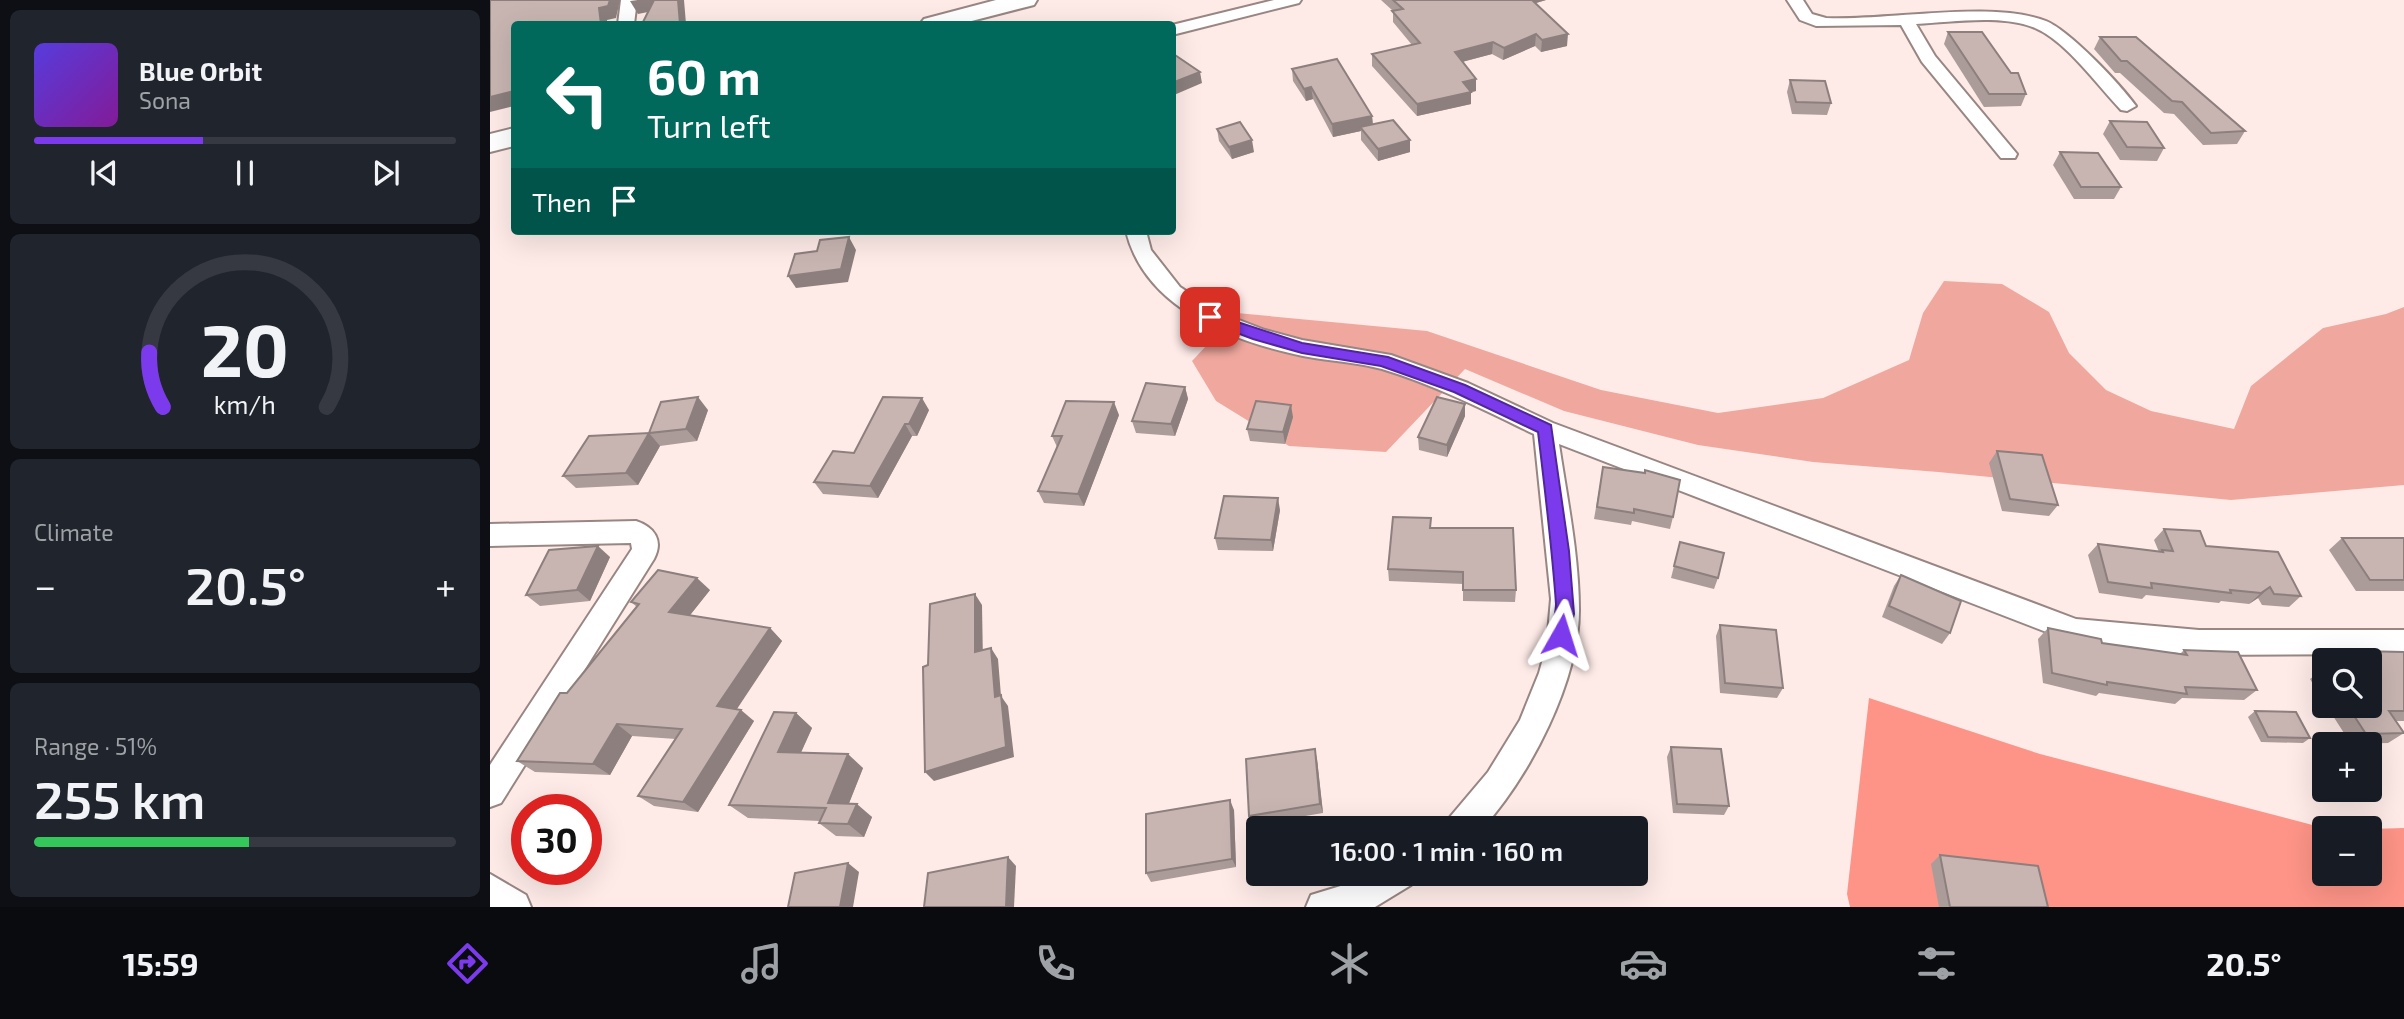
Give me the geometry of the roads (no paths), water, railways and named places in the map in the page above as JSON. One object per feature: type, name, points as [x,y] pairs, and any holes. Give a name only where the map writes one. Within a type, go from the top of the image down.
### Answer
[{"type":"main road","points":[[951,21],[1025,0]]},
{"type":"main road","points":[[490,143],[511,138]]},
{"type":"street","points":[[626,21],[629,0]]},
{"type":"street","points":[[1176,29],[1293,0]]},
{"type":"street","points":[[1795,0],[1803,14],[1811,20],[1872,24],[1990,18],[2031,20],[2042,24],[2127,106]]},
{"type":"street","points":[[1907,22],[1928,58],[2008,154]]},
{"type":"street","points":[[1137,235],[1141,251],[1172,292],[1210,317],[1258,336],[1302,348],[1382,361],[1460,388],[1545,429],[2075,631],[2142,641],[2258,646],[2404,642]]},
{"type":"street","points":[[1473,816],[1485,804],[1538,717],[1552,678],[1565,614],[1561,551],[1545,429]]},
{"type":"street","points":[[490,535],[636,532],[644,537],[645,551],[490,792]]},
{"type":"street","points":[[1323,907],[1364,895],[1378,886]]},
{"type":"street","points":[[490,891],[514,907]]}]
